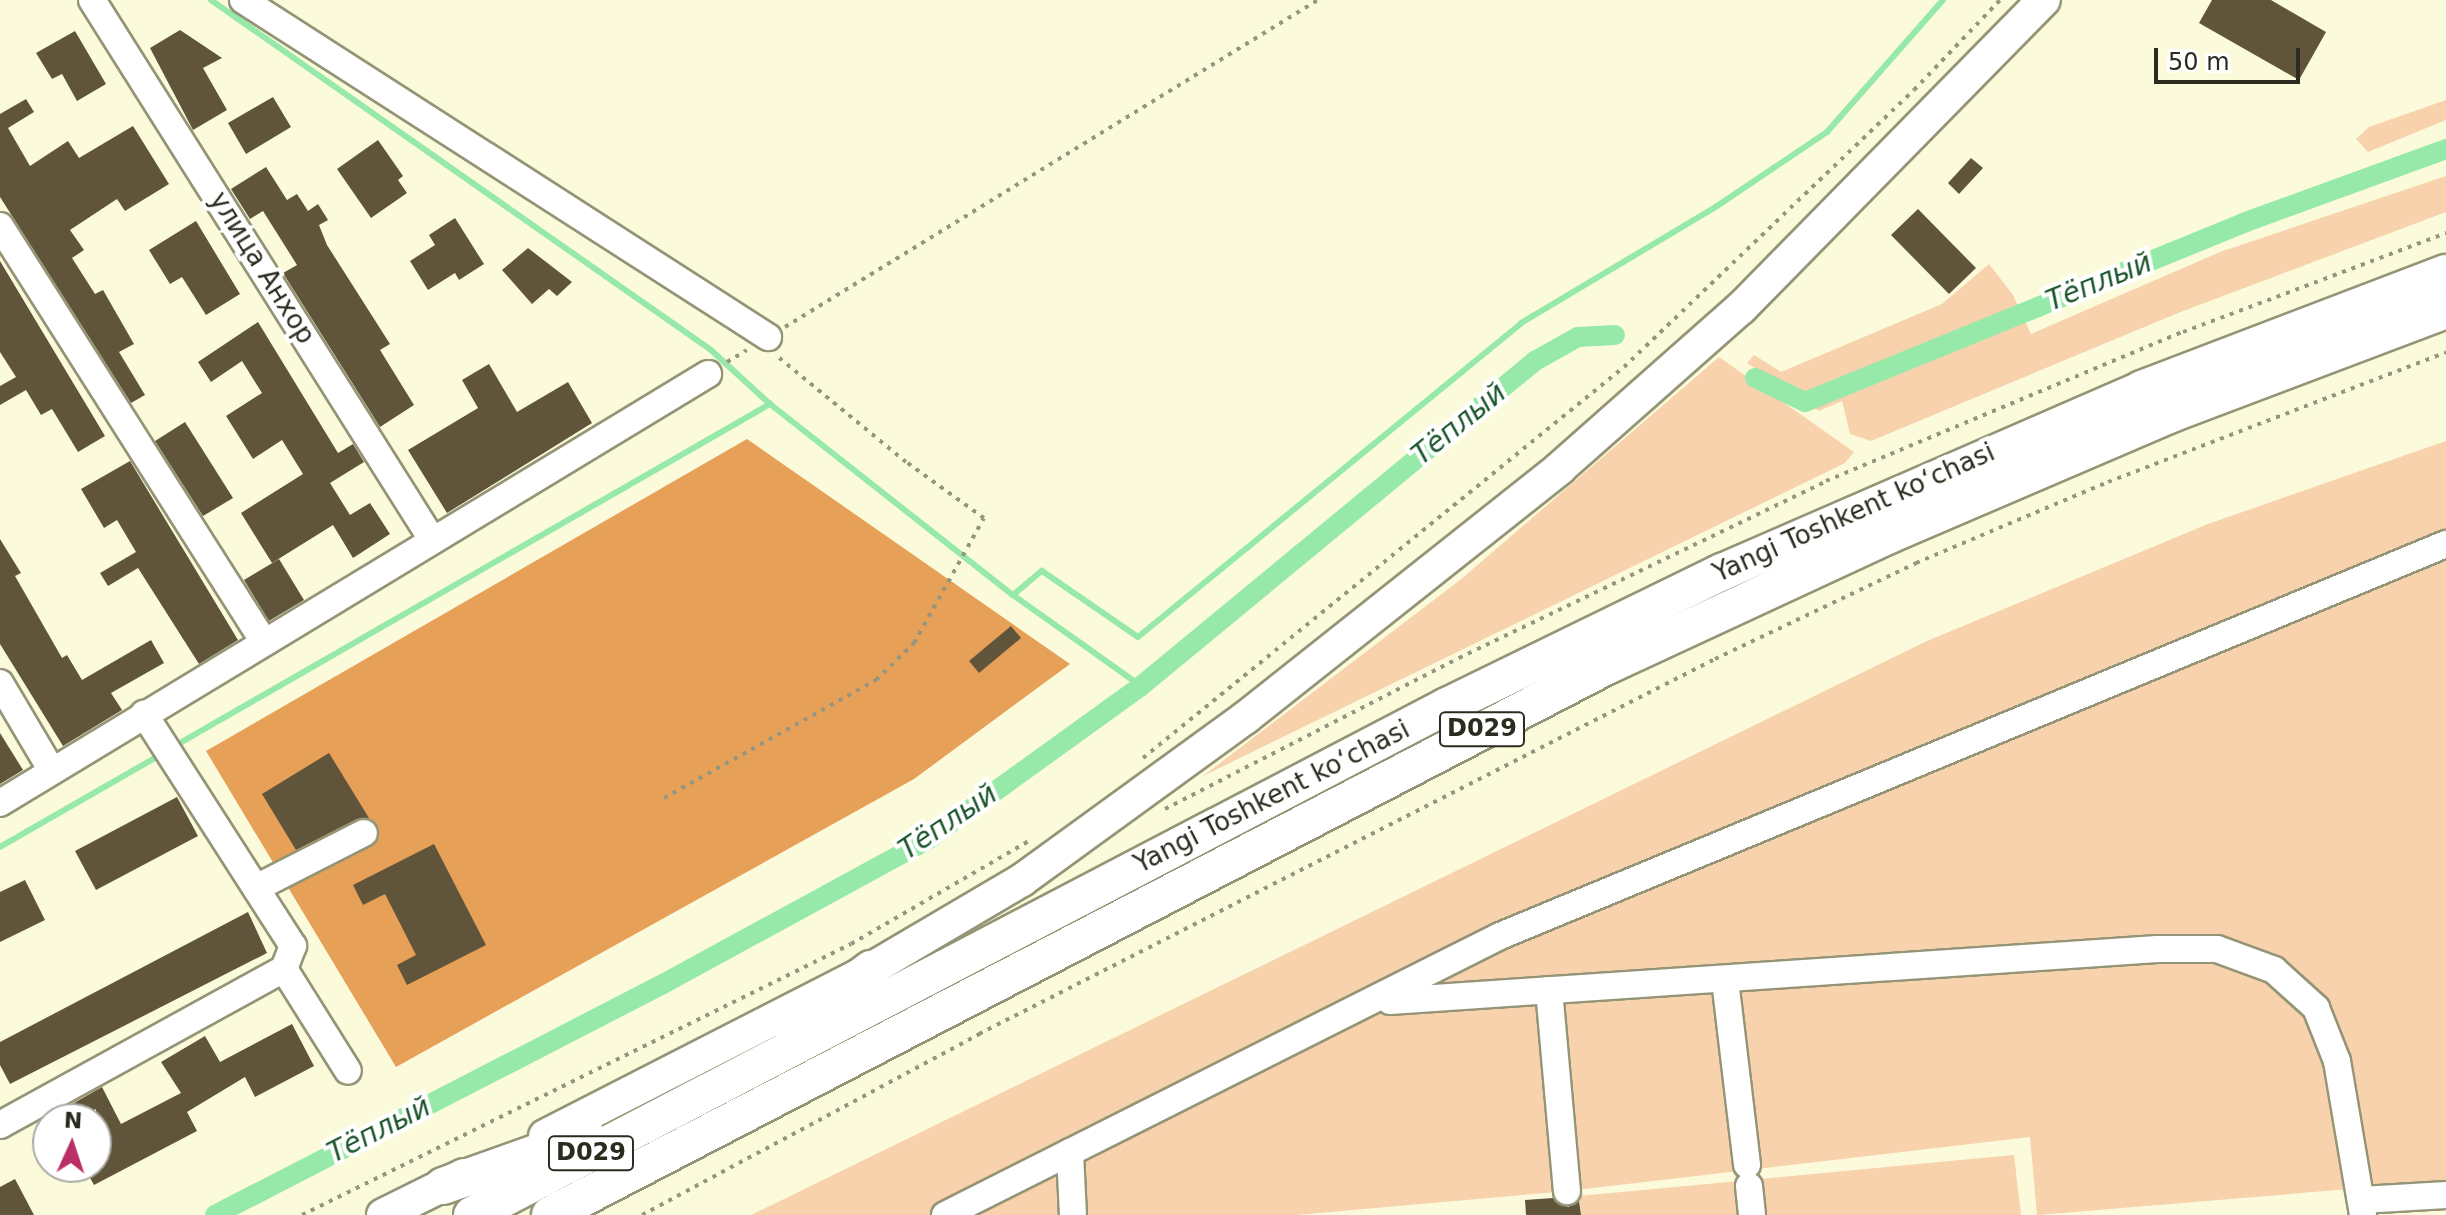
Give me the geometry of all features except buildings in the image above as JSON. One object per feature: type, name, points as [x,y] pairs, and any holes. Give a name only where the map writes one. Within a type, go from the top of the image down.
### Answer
[{"type":"highway","name":"Yangi Toshkent ko‘chasi","points":[[472,1215],[1447,706],[1722,572],[2142,389],[2446,273]]},
{"type":"highway","name":"Yangi Toshkent ko‘chasi","points":[[550,1215],[1609,665],[1889,535],[2156,420],[2446,310]]},
{"type":"highway","points":[[443,1186],[709,1091],[871,969]]},
{"type":"main road","points":[[383,1215],[661,1080],[871,969],[1022,880],[1245,718],[1560,468],[1741,308],[2044,0]]},
{"type":"street","name":"улица Анхор","points":[[92,0],[431,538]]},
{"type":"street","points":[[243,0],[764,340]]},
{"type":"street","points":[[0,226],[263,641]]},
{"type":"street","points":[[0,803],[52,771],[151,725],[263,641],[708,374]]},
{"type":"street","points":[[945,1215],[1374,1003],[1500,936],[2446,544]]},
{"type":"street","points":[[0,683],[52,771]]},
{"type":"street","points":[[0,1125],[284,969],[293,946],[151,725]]},
{"type":"street","points":[[256,888],[364,833]]},
{"type":"street","points":[[1374,1003],[2157,949],[2217,949],[2248,956],[2298,989],[2329,1034],[2362,1208],[2446,1195]]},
{"type":"street","points":[[284,969],[348,1071]]},
{"type":"street","points":[[1725,980],[1752,1215]]},
{"type":"street","points":[[1549,990],[1567,1191]]},
{"type":"street","points":[[1070,1152],[1073,1215]]},
{"type":"path","points":[[708,374],[1318,0]]},
{"type":"path","points":[[1141,760],[1624,367],[1914,90],[2000,0]]},
{"type":"path","points":[[664,798],[876,680],[914,643],[984,518],[906,462],[764,340]]},
{"type":"path","points":[[642,1215],[979,1034],[1754,640],[1916,563],[2108,482],[2446,352]]},
{"type":"path","points":[[302,1215],[845,947],[1045,830]]},
{"type":"shaded area","points":[[2446,100],[2446,120],[2368,152],[2356,139],[2369,127]]},
{"type":"shaded area","points":[[2446,176],[2446,212],[2178,313],[1871,441],[1850,434],[1842,401],[1819,411],[1747,363],[1754,355],[1781,372],[1942,304],[1989,264],[2013,295],[2031,334],[2220,252]]},
{"type":"shaded area","points":[[1719,357],[1854,452],[1845,463],[1203,776],[1460,580]]},
{"type":"shaded area","points":[[747,439],[1070,664],[914,779],[396,1067],[206,751]]},
{"type":"shaded area","points":[[2446,441],[2446,1181],[2037,1215],[2030,1137],[1567,1191],[1296,1215],[751,1215],[1927,641],[2208,524]]},
{"type":"shaded area","points":[[2014,1155],[2021,1215],[1763,1215],[1760,1179]]},
{"type":"shaded area","points":[[1739,1181],[1742,1215],[1581,1215],[1579,1196]]},
{"type":"waterway","points":[[211,0],[711,350],[770,404],[1013,595],[1042,571],[1138,637],[1521,323],[1717,206],[1827,132],[1943,0]]},
{"type":"waterway","name":"Тёплый","points":[[1755,378],[1805,402],[2243,223],[2446,149]]},
{"type":"waterway","name":"Тёплый","points":[[215,1215],[663,984],[929,839],[1141,686],[1535,361],[1578,337],[1615,335]]},
{"type":"waterway","points":[[173,747],[770,404]]},
{"type":"waterway","points":[[1013,595],[1141,686]]},
{"type":"waterway","points":[[0,847],[160,755]]}]
